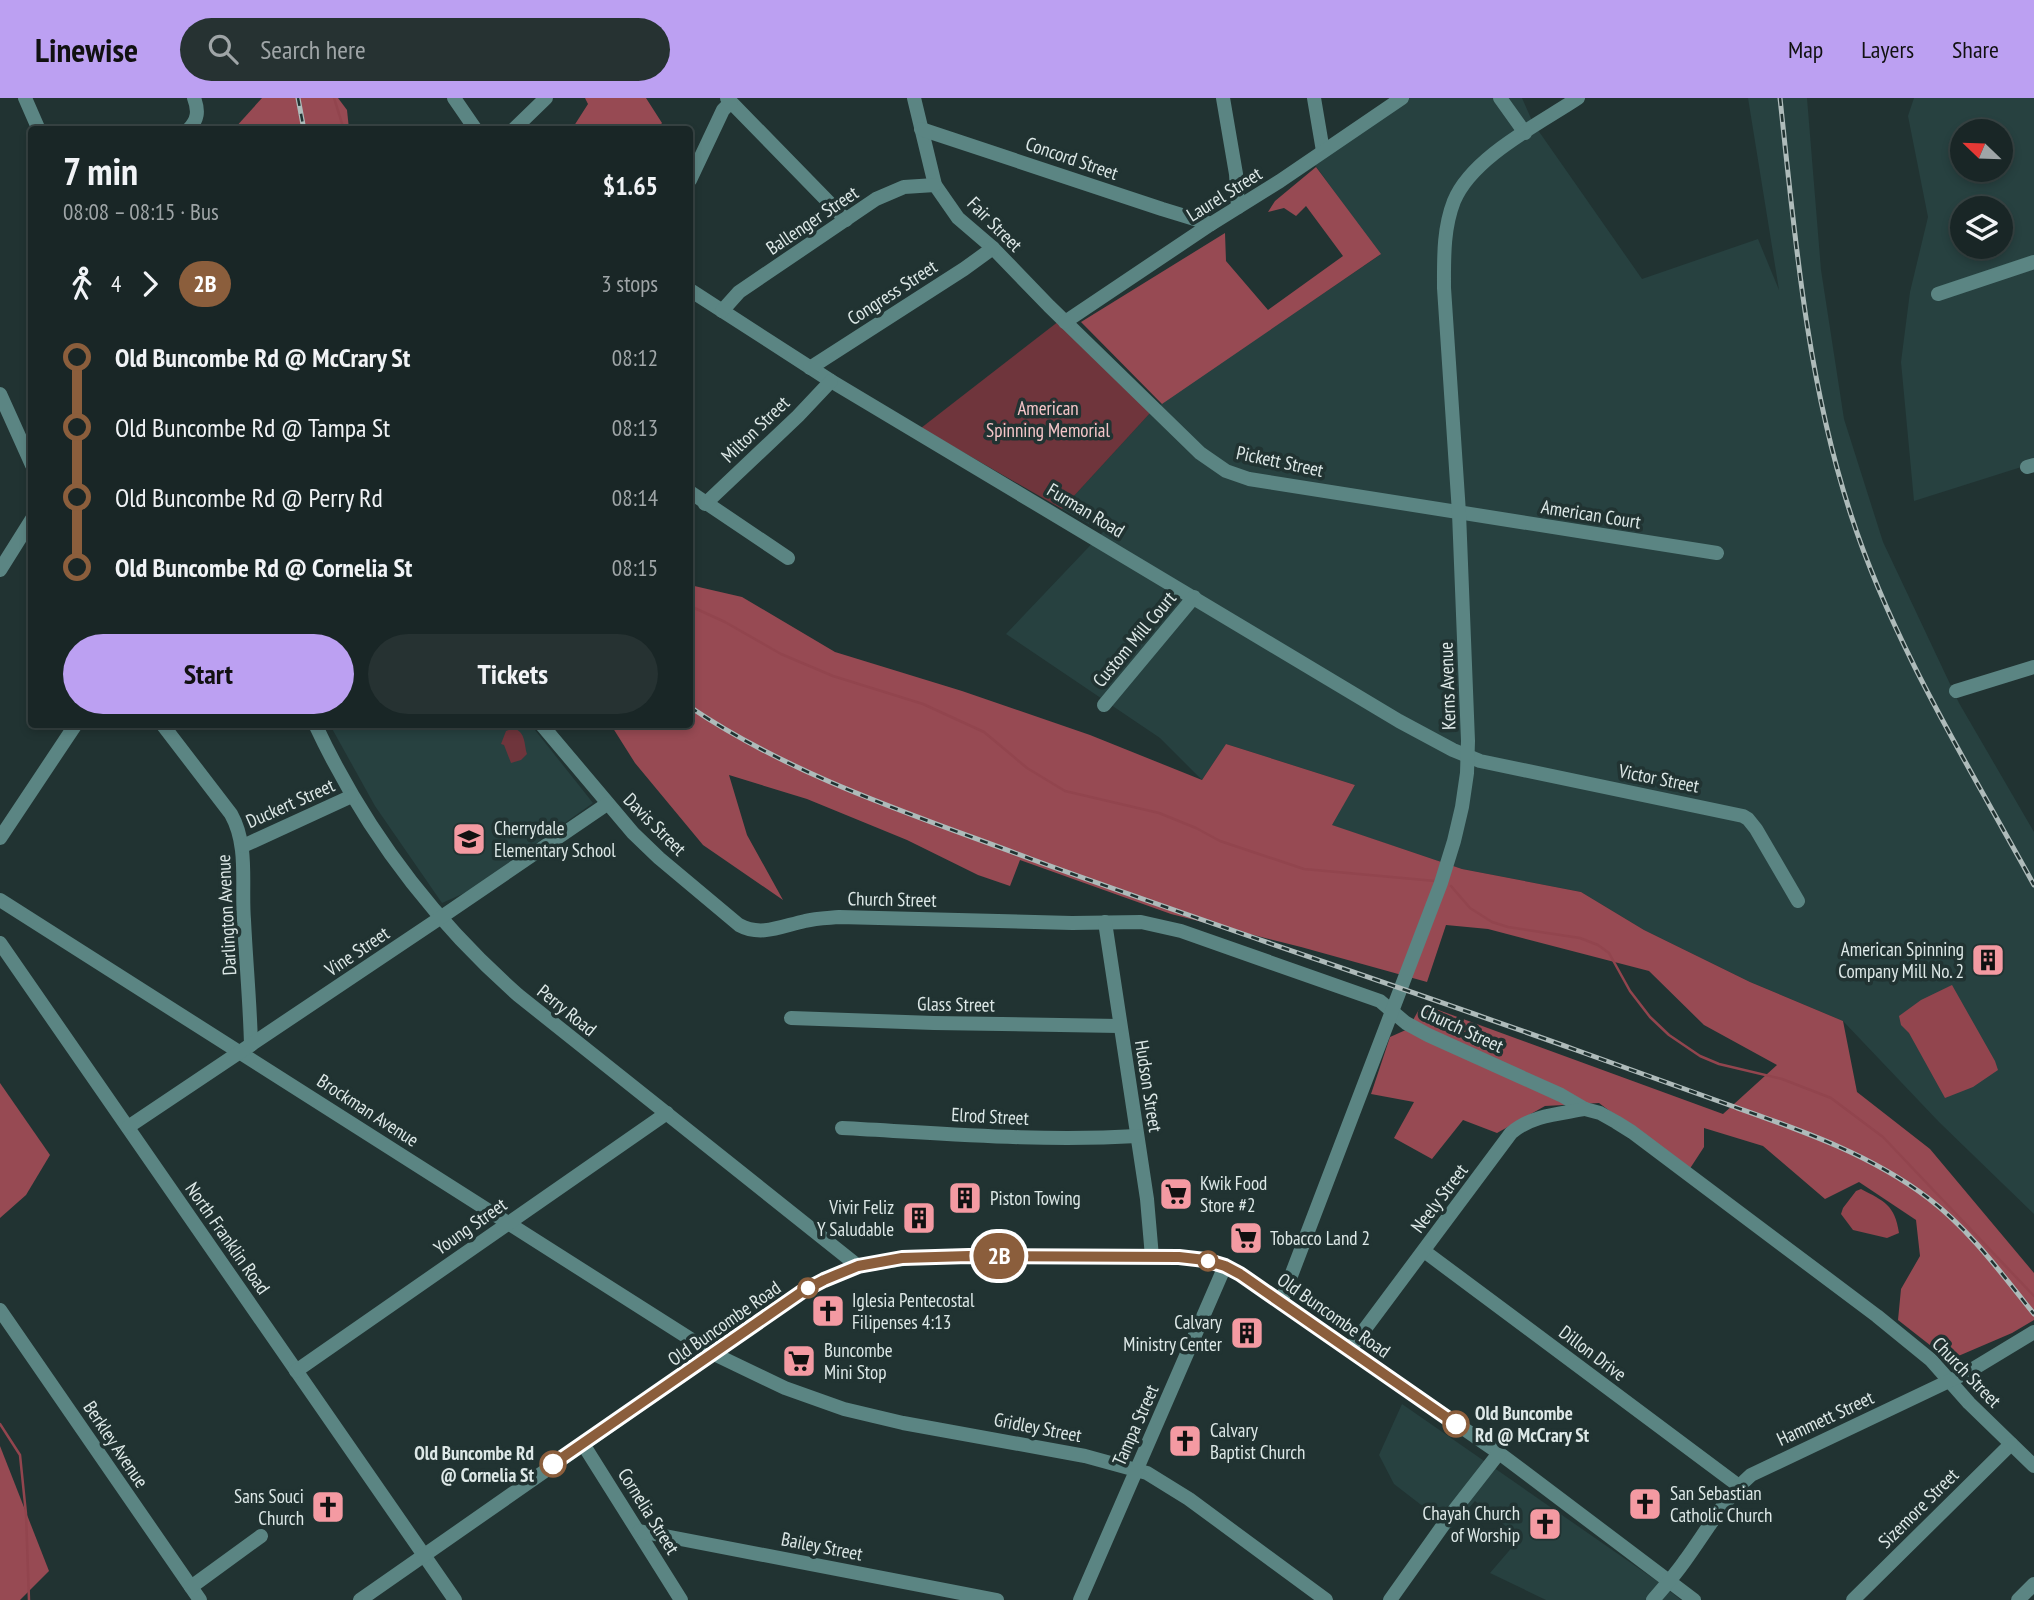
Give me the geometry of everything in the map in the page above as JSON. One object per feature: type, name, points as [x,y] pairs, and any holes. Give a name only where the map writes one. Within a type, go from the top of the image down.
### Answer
[{"type":"street","points":[[25,98],[37,126]]},
{"type":"street","points":[[191,126],[198,112],[194,98]]},
{"type":"street","points":[[454,98],[473,126]]},
{"type":"street","points":[[517,126],[545,98]]},
{"type":"street","name":"Fair Street","points":[[914,98],[935,185],[958,218],[993,248],[1065,322]]},
{"type":"street","points":[[1223,98],[1236,174],[1238,207]]},
{"type":"street","points":[[1314,98],[1323,151]]},
{"type":"street","name":"Laurel Street","points":[[1065,322],[1402,98]]},
{"type":"street","points":[[1500,98],[1525,133]]},
{"type":"street","name":"Kerns Avenue","points":[[1281,1301],[1441,883],[1462,807],[1467,756],[1459,513],[1444,288],[1447,228],[1454,200],[1469,175],[1486,159],[1578,98]]},
{"type":"street","points":[[693,174],[729,100],[846,220]]},
{"type":"street","name":"Concord Street","points":[[921,129],[1211,224]]},
{"type":"street","name":"Ballenger Street","points":[[722,311],[739,292],[887,194],[910,186],[935,185]]},
{"type":"street","name":"Congress Street","points":[[810,368],[993,248]]},
{"type":"street","points":[[1938,294],[2034,262]]},
{"type":"street","name":"Furman Road","points":[[693,292],[831,381],[1399,721],[1467,756]]},
{"type":"street","name":"Pickett Street","points":[[1065,322],[1200,453],[1226,471],[1249,478],[1459,513]]},
{"type":"street","name":"Milton Street","points":[[705,504],[831,381]]},
{"type":"street","points":[[0,394],[28,456]]},
{"type":"street","points":[[693,494],[788,558]]},
{"type":"street","name":"American Court","points":[[1459,513],[1717,553]]},
{"type":"street","points":[[0,570],[28,525]]},
{"type":"street","name":"Custom Mill Court","points":[[1104,705],[1194,597]]},
{"type":"street","points":[[1956,691],[2034,667]]},
{"type":"street","points":[[0,838],[73,728]]},
{"type":"street","name":"Darlington Avenue","points":[[165,728],[231,814],[243,846],[243,919],[250,992],[245,1048]]},
{"type":"street","name":"Perry Road","points":[[317,728],[352,796],[390,855],[467,948],[519,995],[858,1266]]},
{"type":"street","name":"Davis Street","points":[[544,728],[607,804],[659,858],[739,925],[758,931]]},
{"type":"street","name":"Victor Street","points":[[1467,756],[1743,816],[1756,829],[1798,901]]},
{"type":"street","name":"Duckert Street","points":[[243,846],[352,796]]},
{"type":"street","name":"Vine Street","points":[[128,1127],[607,804]]},
{"type":"street","name":"Brockman Avenue","points":[[0,900],[245,1048],[509,1223],[714,1354]]},
{"type":"street","name":"Church Street","points":[[758,931],[807,920],[839,917],[1141,922],[1181,931],[1380,1001],[1406,1023],[1428,1035],[1616,1122],[1886,1323],[1931,1360],[2034,1466]]},
{"type":"street","name":"Hudson Street","points":[[1105,922],[1147,1199],[1152,1257]]},
{"type":"street","name":"North Franklin Road","points":[[0,943],[455,1600]]},
{"type":"street","name":"Glass Street","points":[[791,1018],[1119,1026]]},
{"type":"street","name":"Neely Street","points":[[1349,1349],[1511,1133],[1527,1121],[1539,1117],[1585,1109]]},
{"type":"street","name":"Young Street","points":[[296,1371],[667,1113]]},
{"type":"street","name":"Elrod Street","points":[[842,1128],[1001,1137],[1087,1139],[1137,1136]]},
{"type":"street","name":"Dillon Drive","points":[[1424,1251],[1739,1486]]},
{"type":"street","name":"Old Buncombe Road","points":[[360,1600],[803,1291],[858,1266],[891,1259],[939,1256],[1152,1257],[1197,1259],[1225,1266],[1281,1301],[1499,1453],[1694,1600]]},
{"type":"street","name":"Tampa Street","points":[[1080,1600],[1225,1266]]},
{"type":"street","name":"Berkley Avenue","points":[[0,1310],[200,1600]]},
{"type":"street","name":"Hammett Street","points":[[1653,1600],[1739,1486],[1754,1473],[1968,1372],[2034,1332]]},
{"type":"street","name":"Gridley Street","points":[[714,1354],[785,1388],[844,1409],[903,1423],[1085,1455],[1137,1470],[1163,1481],[1326,1600]]},
{"type":"street","name":"Cornelia Street","points":[[583,1444],[681,1600]]},
{"type":"street","name":"Sizemore Street","points":[[1853,1600],[2011,1444]]},
{"type":"street","points":[[1390,1600],[1499,1453]]},
{"type":"street","name":"Bailey Street","points":[[639,1531],[997,1600]]},
{"type":"street","points":[[191,1587],[261,1536]]},
{"type":"street","points":[[2018,1600],[2034,1584]]},
{"type":"shaded area","points":[[262,98],[338,98],[347,110],[349,126],[237,126]]},
{"type":"shaded area","points":[[585,98],[646,98],[662,123],[660,126],[574,126],[588,104]]},
{"type":"shaded area","points":[[1391,98],[1522,98],[1533,123],[1642,279],[1758,239],[1779,290],[1748,98],[1807,98],[1821,270],[1844,419],[1883,542],[1959,703],[2034,832],[2034,1214],[1939,1122],[1843,1021],[1750,982],[1644,930],[1581,892],[1462,869],[1331,825],[1355,785],[1226,744],[1202,780],[1160,738],[1006,634],[1103,532],[1062,509],[1151,412],[1380,255],[1310,158]]},
{"type":"shaded area","points":[[1914,98],[2034,98],[2034,463],[1914,501],[1901,362],[1910,292],[1928,217],[1908,116]]},
{"type":"shaded area","points":[[1316,167],[1381,254],[1162,404],[1081,322],[1225,233],[1226,261],[1268,310],[1343,256],[1306,206],[1296,216],[1284,208],[1268,212],[1275,201]]},
{"type":"shaded area","points":[[693,586],[742,597],[835,652],[962,691],[1090,735],[1202,780],[1226,744],[1355,785],[1332,825],[1462,869],[1581,892],[1644,930],[1750,982],[1843,1021],[1857,1092],[1930,1149],[2034,1273],[2034,1320],[2012,1333],[1949,1360],[1898,1320],[1901,1289],[1920,1256],[1916,1220],[1859,1182],[1825,1199],[1763,1146],[1704,1128],[1704,1147],[1689,1170],[1599,1103],[1545,1106],[1497,1133],[1463,1120],[1432,1159],[1394,1138],[1414,1102],[1371,1094],[1390,1037],[1408,1029],[1422,1004],[1723,1114],[1777,1065],[1704,1025],[1649,971],[1488,929],[1446,925],[1427,982],[1171,914],[1020,860],[1010,886],[978,875],[907,840],[807,799],[729,775],[747,835],[783,900],[703,845],[635,763],[613,728],[693,728]]},
{"type":"shaded area","name":"Cherrydale Elementary School","points":[[332,728],[533,728],[593,803],[469,891],[442,903],[375,806]]},
{"type":"shaded area","points":[[1952,985],[1998,1070],[1973,1087],[1945,1098],[1909,1033],[1901,1025],[1899,1016],[1921,1000]]},
{"type":"shaded area","points":[[0,1083],[50,1155],[26,1195],[0,1218]]},
{"type":"shaded area","points":[[1861,1189],[1887,1205],[1895,1216],[1899,1233],[1887,1238],[1853,1230],[1841,1214],[1856,1191]]},
{"type":"shaded area","points":[[1402,1404],[1681,1600],[1546,1600],[1490,1573],[1520,1538],[1475,1501],[1451,1528],[1394,1484],[1379,1455]]},
{"type":"shaded area","points":[[0,1446],[49,1571],[20,1600],[0,1600]]},
{"type":"green space","name":"American Spinning Memorial","points":[[1059,321],[1151,412],[1062,509],[921,428]]},
{"type":"green space","points":[[514,728],[523,736],[527,754],[521,760],[511,763],[504,745],[501,744],[506,731]]},
{"type":"waterway","points":[[334,98],[343,126]]},
{"type":"waterway","points":[[693,607],[781,654],[833,676],[923,704],[984,732],[1027,768],[1065,791],[1159,813],[1220,841],[1304,869],[1435,881]]},
{"type":"waterway","points":[[1451,886],[1470,908],[1492,922],[1580,938],[1598,945],[1609,953],[1630,991],[1650,1017],[1669,1035],[1700,1056],[1719,1064],[1782,1079],[1831,1098],[1883,1137],[2034,1296]]},
{"type":"waterway","points":[[0,1424],[20,1455],[26,1514],[29,1600]]},
{"type":"railway","points":[[298,98],[303,126]]},
{"type":"railway","points":[[1780,98],[1797,256],[1813,361],[1823,413],[1851,515],[1868,563],[1910,658],[2034,885]]},
{"type":"railway","points":[[693,709],[771,754],[899,810],[1834,1144],[1906,1182],[1943,1210],[1984,1253],[2034,1314]]},
{"type":"bus line","name":"2B","points":[[553,1464],[803,1291],[858,1266],[891,1259],[939,1256],[1179,1257],[1225,1266],[1281,1301],[1456,1424]]},
{"type":"place","name":"Cherrydale Elementary School","points":[[469,839]]},
{"type":"place","name":"American Spinning Company Mill No. 2","points":[[1988,960]]},
{"type":"place","name":"Kwik Food Store #2","points":[[1176,1194]]},
{"type":"place","name":"Piston Towing","points":[[965,1198]]},
{"type":"place","name":"Vivir Feliz Y Saludable","points":[[919,1218]]},
{"type":"place","name":"Tobacco Land 2","points":[[1246,1238]]},
{"type":"place","name":"Iglesia Pentecostal Filipenses 4:13","points":[[828,1311]]},
{"type":"place","name":"Calvary Ministry Center","points":[[1247,1333]]},
{"type":"place","name":"Buncombe Mini Stop","points":[[799,1361]]},
{"type":"place","name":"Old Buncombe Rd @ McCrary St","points":[[1456,1424]]},
{"type":"place","name":"Calvary Baptist Church","points":[[1185,1441]]},
{"type":"place","name":"Old Buncombe Rd @ Cornelia St","points":[[553,1464]]},
{"type":"place","name":"San Sebastian Catholic Church","points":[[1645,1504]]},
{"type":"place","name":"Sans Souci Church","points":[[328,1507]]},
{"type":"place","name":"Chayah Church of Worship","points":[[1545,1524]]}]
